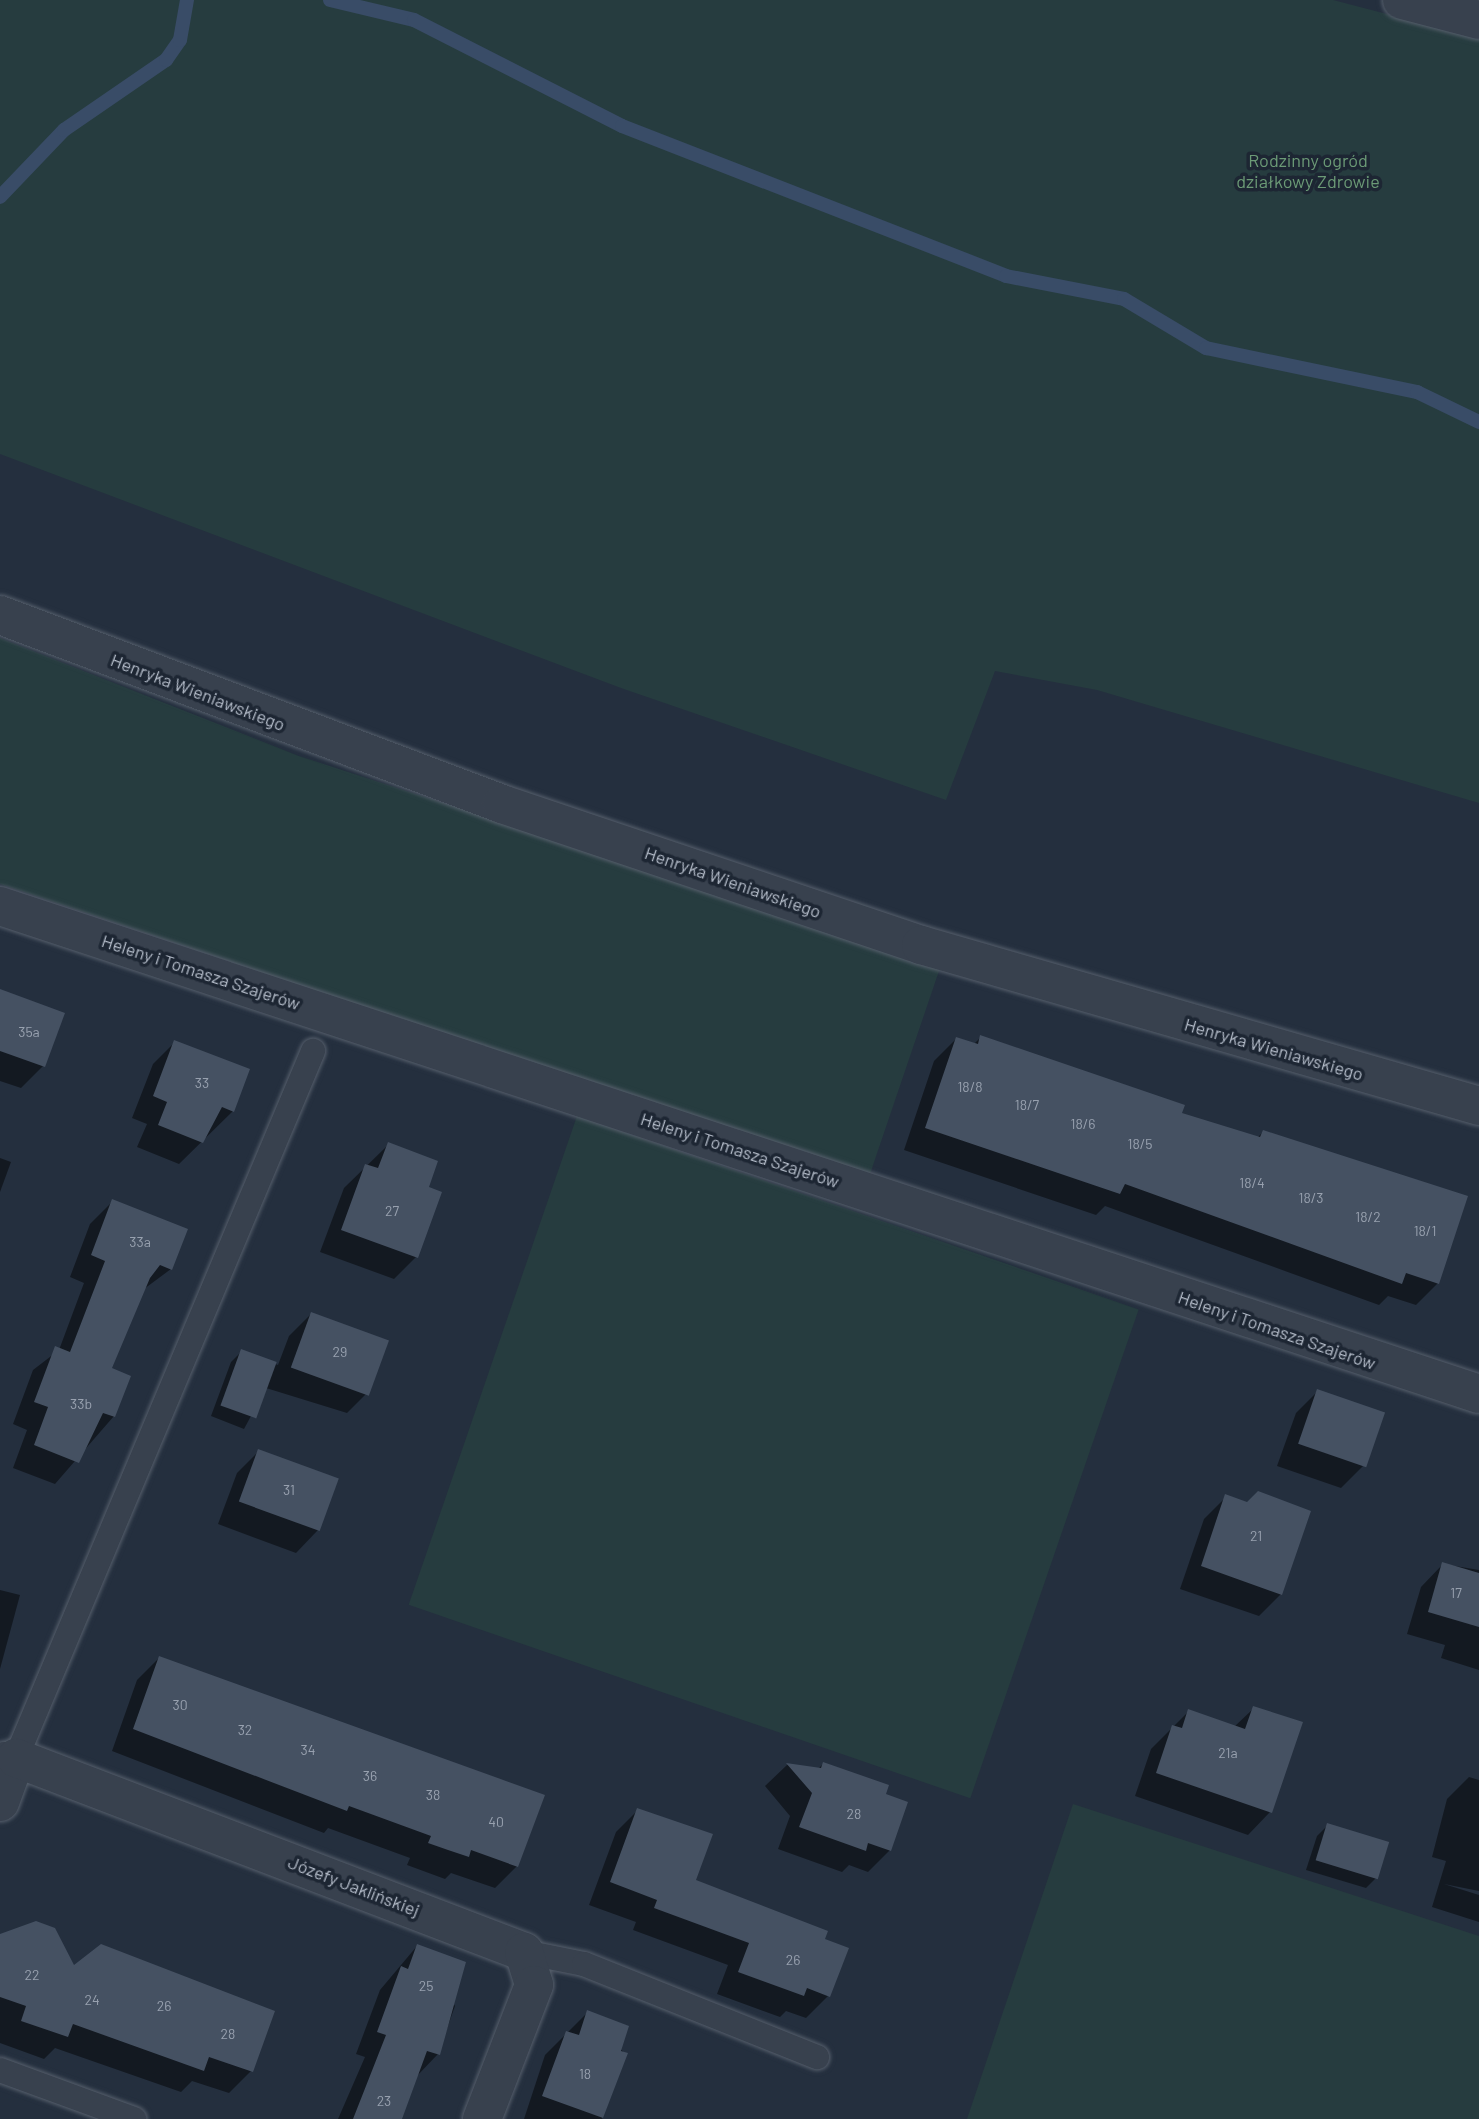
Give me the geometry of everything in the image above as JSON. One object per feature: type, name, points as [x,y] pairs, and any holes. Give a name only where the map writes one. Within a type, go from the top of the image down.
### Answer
[{"type":"street","points":[[1402,0],[1479,20]]},
{"type":"street","name":"Henryka Wieniawskiego","points":[[0,615],[502,804],[921,945],[1479,1106]]},
{"type":"street","name":"Heleny i Tomasza Szajerów","points":[[0,906],[1479,1394]]},
{"type":"street","points":[[0,1802],[8,1756]]},
{"type":"street","name":"Józefy Jaklińskiej","points":[[8,1756],[524,1952]]},
{"type":"street","points":[[482,2119],[534,1984],[524,1952]]},
{"type":"lane","points":[[8,1756],[313,1051]]},
{"type":"lane","points":[[524,1952],[584,1964],[817,2057]]},
{"type":"lane","points":[[0,2070],[134,2119]]},
{"type":"green space","name":"Rodzinny ogród działkowy Zdrowie","points":[[0,0],[1333,0],[1479,38],[1479,803],[1097,690],[995,671],[946,800],[621,688],[0,454]]},
{"type":"green space","points":[[0,638],[299,756],[941,965],[869,1177],[0,884]]},
{"type":"green space","points":[[577,1116],[1139,1309],[970,1798],[409,1605]]},
{"type":"green space","points":[[1073,1804],[1479,1936],[1479,2119],[967,2119]]},
{"type":"building","points":[[0,989],[65,1013],[45,1067],[0,1051]]},
{"type":"building","points":[[980,1035],[1185,1105],[1182,1113],[1260,1137],[1263,1130],[1468,1196],[1439,1284],[1406,1273],[1402,1284],[1125,1184],[1120,1194],[925,1128],[956,1037],[978,1044]]},
{"type":"building","points":[[174,1040],[250,1069],[234,1112],[222,1107],[203,1143],[158,1125],[167,1102],[153,1096]]},
{"type":"building","points":[[388,1142],[438,1161],[429,1187],[442,1192],[418,1258],[341,1230],[365,1164],[378,1168]]},
{"type":"building","points":[[112,1199],[188,1229],[172,1270],[160,1265],[150,1278],[112,1368],[131,1376],[115,1417],[103,1413],[79,1463],[34,1445],[48,1407],[34,1402],[55,1346],[70,1352],[105,1261],[91,1255]]},
{"type":"building","points":[[311,1312],[389,1340],[369,1396],[291,1367]]},
{"type":"building","points":[[241,1349],[277,1362],[256,1418],[220,1405]]},
{"type":"building","points":[[1317,1389],[1385,1412],[1366,1467],[1298,1444]]},
{"type":"building","points":[[258,1449],[339,1478],[320,1531],[239,1502]]},
{"type":"building","points":[[1258,1491],[1311,1511],[1282,1595],[1201,1566],[1225,1494],[1247,1502]]},
{"type":"building","points":[[1442,1562],[1479,1573],[1479,1627],[1428,1612]]},
{"type":"building","points":[[159,1656],[545,1795],[518,1867],[471,1850],[469,1857],[428,1843],[431,1836],[349,1806],[347,1811],[133,1729]]},
{"type":"building","points":[[1253,1706],[1303,1722],[1272,1813],[1156,1773],[1172,1725],[1182,1728],[1188,1709],[1245,1729]]},
{"type":"building","points":[[823,1762],[889,1785],[886,1794],[908,1802],[891,1851],[868,1843],[866,1851],[799,1827],[812,1793],[786,1763],[821,1768]]},
{"type":"building","points":[[637,1808],[713,1834],[696,1880],[828,1931],[825,1939],[849,1948],[830,1997],[807,1988],[804,1996],[738,1972],[749,1943],[654,1908],[657,1900],[610,1882]]},
{"type":"building","points":[[1327,1823],[1389,1842],[1378,1879],[1316,1860]]},
{"type":"building","points":[[36,1921],[55,1928],[74,1965],[101,1944],[275,2011],[253,2072],[209,2057],[204,2071],[73,2024],[68,2037],[21,2021],[26,2006],[0,1997],[0,1934]]},
{"type":"building","points":[[417,1944],[466,1962],[440,2055],[427,2051],[402,2119],[353,2119],[386,2035],[377,2032],[401,1966],[408,1969]]},
{"type":"building","points":[[587,2010],[629,2026],[621,2051],[628,2053],[603,2118],[542,2096],[566,2031],[579,2035]]},
{"type":"waterway","points":[[0,197],[64,130],[166,60],[180,40],[187,0]]},
{"type":"waterway","points":[[330,0],[414,20],[622,126],[1006,276],[1124,299],[1206,348],[1417,392],[1479,422]]}]
